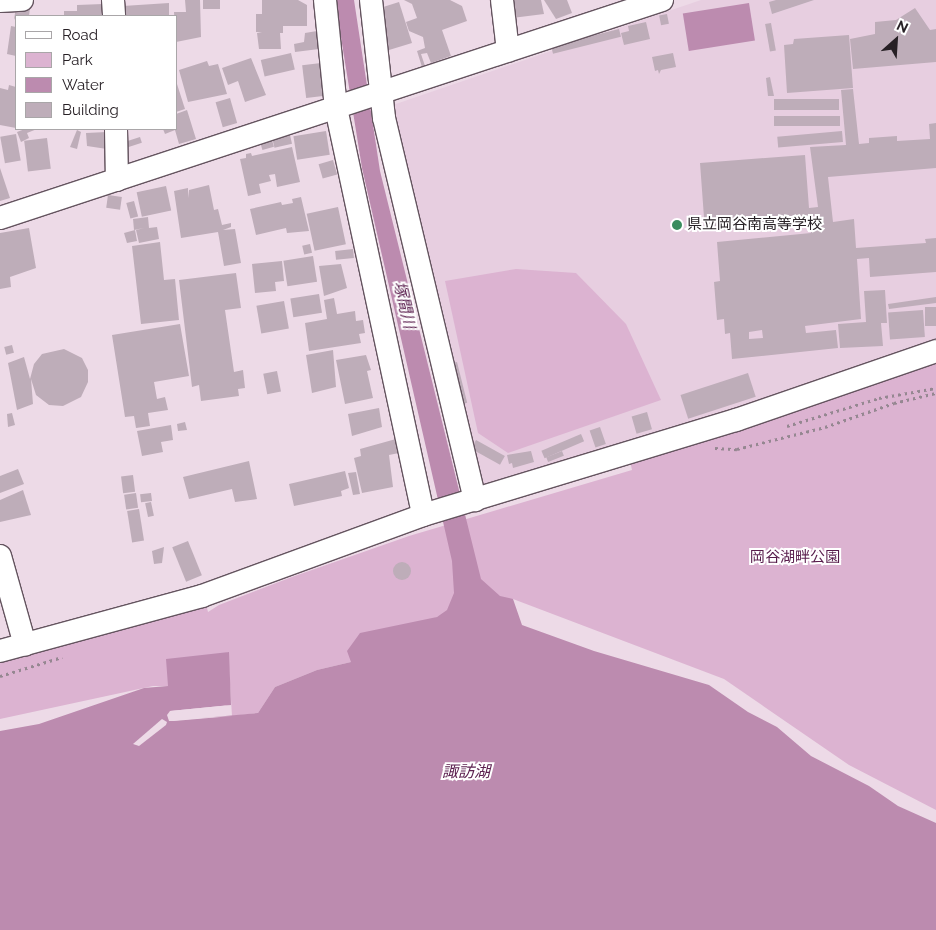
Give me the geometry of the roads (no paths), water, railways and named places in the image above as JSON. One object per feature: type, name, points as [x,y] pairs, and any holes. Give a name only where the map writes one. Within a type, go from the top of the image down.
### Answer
[{"type":"street","points":[[0,1],[22,0]]},
{"type":"street","points":[[113,0],[114,15]]},
{"type":"street","points":[[325,0],[340,106],[428,514]]},
{"type":"street","points":[[371,0],[384,118],[472,501]]},
{"type":"street","points":[[502,0],[508,51]]},
{"type":"street","points":[[0,218],[662,0]]},
{"type":"street","points":[[116,130],[117,180]]},
{"type":"street","points":[[0,650],[202,596],[428,514],[736,420],[936,351]]},
{"type":"street","points":[[0,556],[25,644]]},
{"type":"water","name":"諏訪湖","points":[[335,0],[354,0],[380,171],[481,579],[500,596],[513,599],[522,625],[594,651],[709,685],[748,712],[777,727],[811,756],[869,786],[898,806],[936,823],[936,930],[0,930],[0,731],[39,724],[144,688],[168,686],[166,659],[229,652],[231,705],[170,711],[169,721],[258,713],[275,687],[317,670],[351,662],[347,651],[360,633],[437,617],[447,610],[454,593],[452,561],[362,168]]},
{"type":"water","points":[[749,3],[755,41],[689,51],[683,13]]},
{"type":"place","name":"県立岡谷南高等学校","points":[[677,225]]},
{"type":"water label","name":"塚間川","points":[[404,305]]},
{"type":"park label","name":"岡谷湖畔公園","points":[[795,558]]}]
